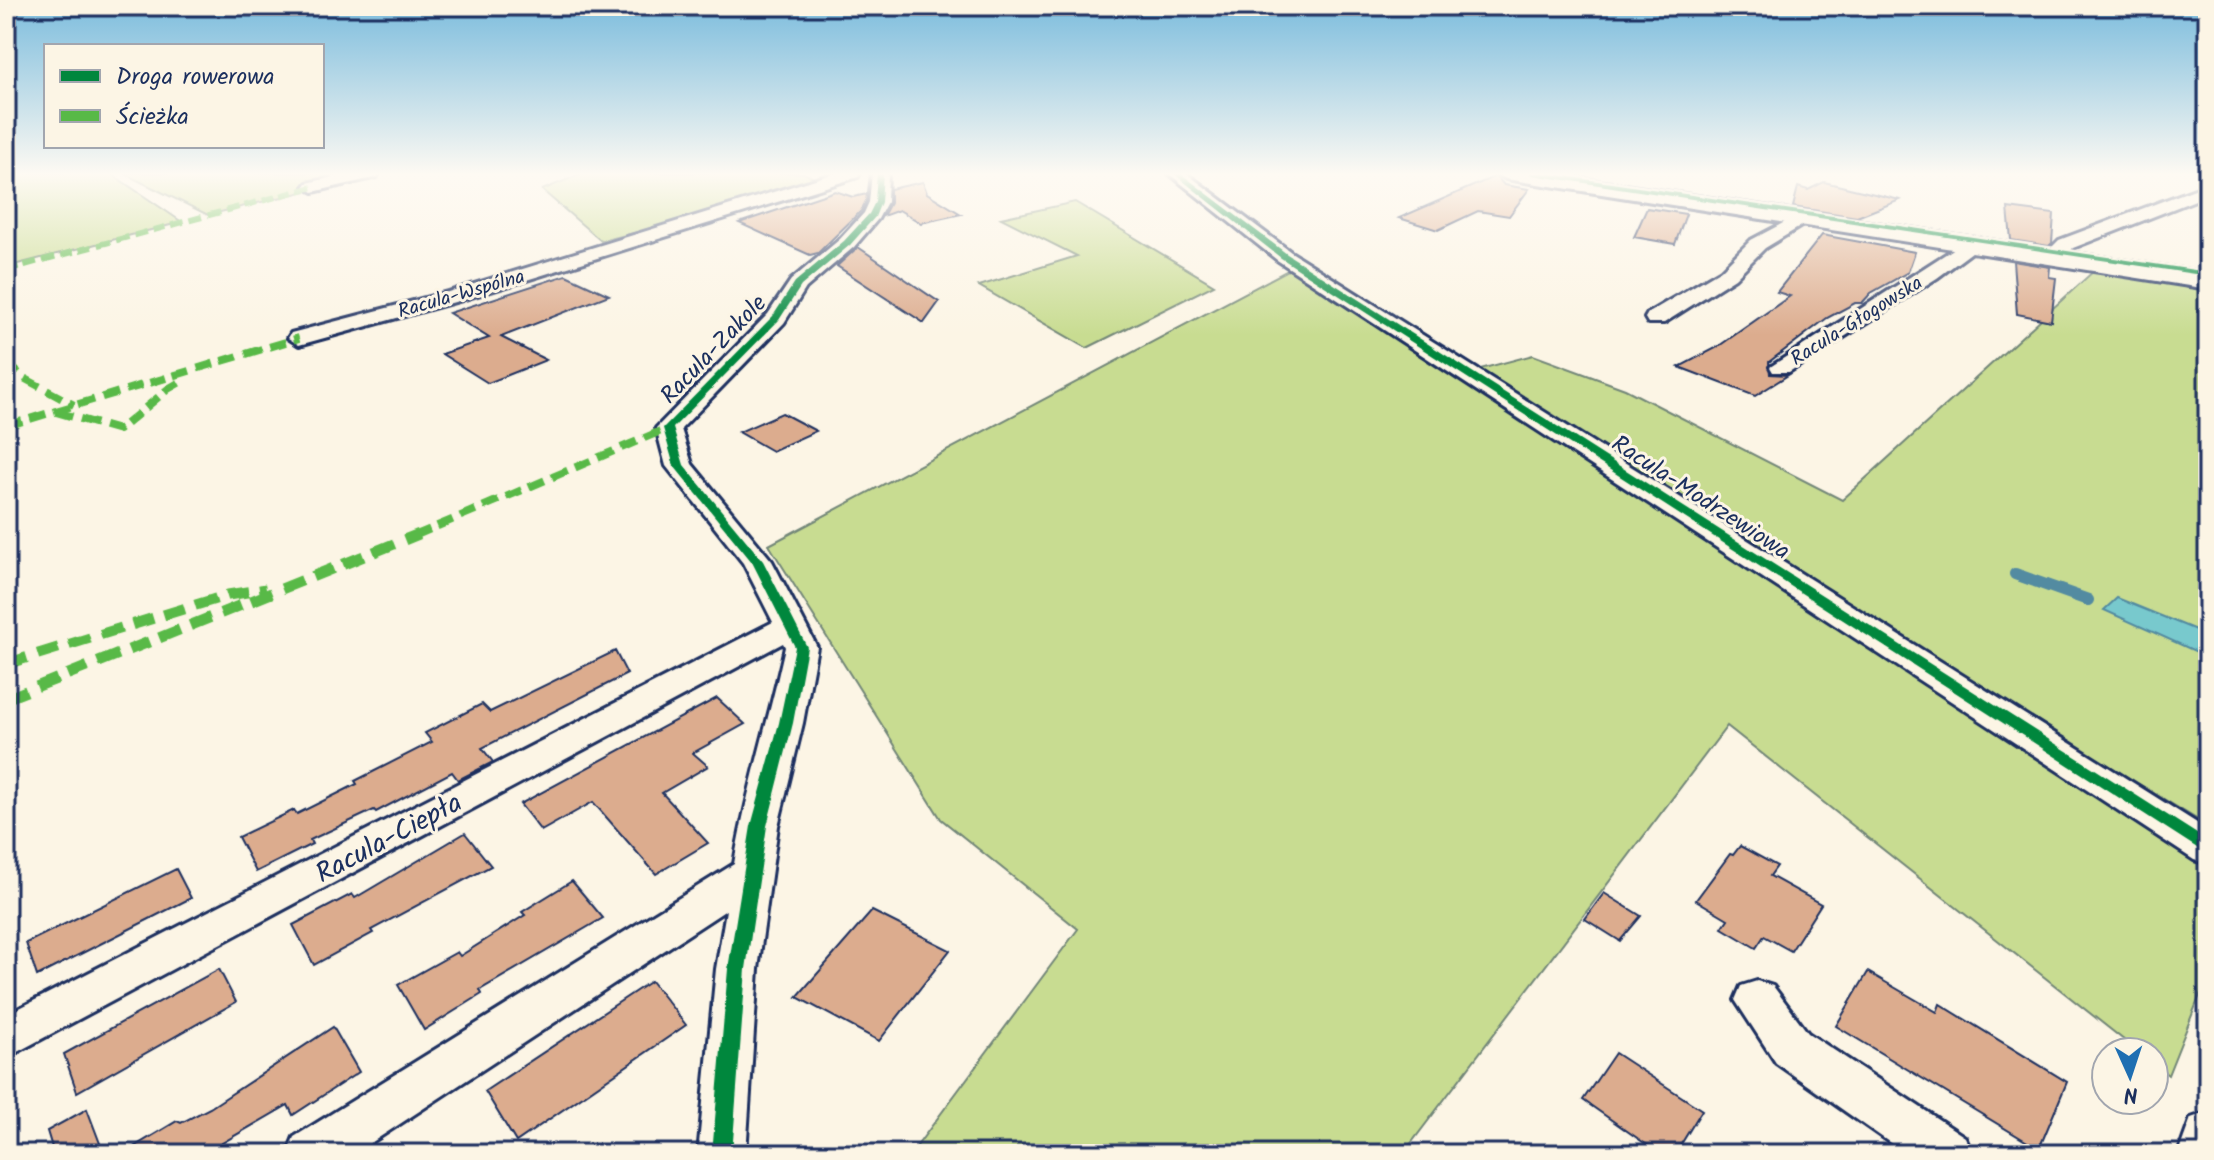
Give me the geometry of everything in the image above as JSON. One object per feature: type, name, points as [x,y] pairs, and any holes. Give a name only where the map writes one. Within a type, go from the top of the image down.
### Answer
[{"type":"street","name":"Racula-Wspólna","points":[[299,338],[455,296],[677,227]]},
{"type":"street","name":"Racula-Zakole","points":[[786,637],[757,561],[679,466],[668,428],[776,318],[798,284],[861,227]]},
{"type":"street","name":"Racula-Modrzewiowa","points":[[1246,227],[1284,256],[2208,849]]},
{"type":"street","points":[[1656,318],[1728,274],[1758,244],[1787,227]]},
{"type":"street","name":"Racula-Głogowska","points":[[1858,227],[2208,281]]},
{"type":"street","points":[[2052,257],[2066,244],[2109,227]]},
{"type":"street","name":"Racula-Głogowska","points":[[1781,367],[1930,274],[1969,245]]},
{"type":"street","points":[[722,1154],[737,969],[759,826],[786,723],[786,637]]},
{"type":"street","name":"Racula-Ciepła","points":[[6,1038],[786,637]]},
{"type":"street","points":[[311,1154],[752,872]]},
{"type":"street","points":[[1757,1000],[1792,1048],[1948,1154]]},
{"type":"street","points":[[2202,1154],[2208,1135]]},
{"type":"green space","points":[[6,227],[162,227],[6,267]]},
{"type":"green space","points":[[585,227],[658,227],[601,241]]},
{"type":"green space","points":[[1019,227],[1117,227],[1214,285],[1087,348],[979,286],[1077,256]]},
{"type":"green space","points":[[1290,269],[1417,353],[1819,606],[1914,660],[2208,865],[2208,975],[2170,1070],[2170,1036],[2119,1036],[1727,726],[1403,1154],[911,1154],[1078,929],[941,819],[769,545]]},
{"type":"green space","points":[[2096,269],[2208,289],[2208,826],[1465,373],[1533,355],[1625,389],[1842,500]]},
{"type":"water","points":[[2117,598],[2208,635],[2208,657],[2104,610]]},
{"type":"building","points":[[748,227],[844,227],[818,253],[810,255]]},
{"type":"building","points":[[1638,227],[1681,227],[1675,244],[1634,237]]},
{"type":"building","points":[[2010,227],[2053,227],[2049,246],[2011,240]]},
{"type":"building","points":[[1822,235],[1915,252],[1908,272],[1871,293],[1862,303],[1855,303],[1827,318],[1769,362],[1770,374],[1788,375],[1755,396],[1679,367],[1716,348],[1790,296],[1777,292]]},
{"type":"building","points":[[858,247],[939,302],[924,323],[837,266]]},
{"type":"building","points":[[2013,261],[2050,267],[2049,277],[2056,278],[2051,321],[2017,314]]},
{"type":"building","points":[[566,275],[609,295],[501,337],[546,360],[488,383],[442,354],[489,338],[449,313]]},
{"type":"building","points":[[782,413],[816,431],[772,451],[739,432]]},
{"type":"building","points":[[615,651],[627,674],[482,748],[493,762],[458,780],[452,772],[376,812],[374,810],[310,840],[312,844],[256,872],[238,837],[294,810],[297,814],[357,784],[355,781],[432,742],[425,733],[482,704],[490,712]]},
{"type":"building","points":[[717,698],[745,724],[693,753],[708,766],[662,793],[708,843],[656,874],[593,802],[541,831],[520,804]]},
{"type":"building","points":[[465,833],[491,866],[371,930],[373,933],[314,965],[293,925],[352,894],[355,898]]},
{"type":"building","points":[[1740,846],[1777,866],[1770,876],[1821,904],[1791,951],[1764,936],[1756,948],[1722,928],[1728,919],[1696,900],[1730,854],[1733,855]]},
{"type":"building","points":[[176,869],[191,898],[37,976],[26,943]]},
{"type":"building","points":[[572,881],[603,918],[480,990],[482,994],[424,1030],[398,985],[457,952],[460,956]]},
{"type":"building","points":[[1604,893],[1641,916],[1620,941],[1585,919]]},
{"type":"building","points":[[872,911],[950,950],[879,1041],[797,997]]},
{"type":"building","points":[[219,969],[236,1002],[77,1092],[64,1054]]},
{"type":"building","points":[[1868,972],[1937,1012],[1940,1004],[2067,1082],[2039,1149],[1836,1026]]},
{"type":"building","points":[[651,981],[686,1025],[516,1142],[485,1091]]},
{"type":"building","points":[[333,1027],[359,1072],[293,1115],[288,1105],[203,1154],[122,1154],[177,1121],[181,1123],[210,1108]]},
{"type":"building","points":[[1615,1053],[1702,1110],[1675,1154],[1660,1154],[1583,1100]]},
{"type":"building","points":[[87,1109],[104,1154],[54,1154],[47,1131]]},
{"type":"waterway","points":[[2015,574],[2088,600]]},
{"type":"marked path","points":[[6,270],[171,227]]},
{"type":"marked path","points":[[6,426],[299,338]]},
{"type":"marked path","points":[[6,362],[24,378],[74,405]]},
{"type":"marked path","points":[[56,412],[119,430],[168,389],[184,380]]},
{"type":"marked path","points":[[6,699],[509,498],[668,428]]},
{"type":"marked path","points":[[6,664],[228,595],[266,589]]},
{"type":"cycle path","points":[[722,1154],[737,969],[759,826],[786,723],[801,647],[757,561],[679,466],[668,428],[776,318],[798,284],[861,227]]},
{"type":"cycle path","points":[[1246,227],[1284,256],[2208,849]]},
{"type":"cycle path","points":[[1894,227],[2208,274]]}]
